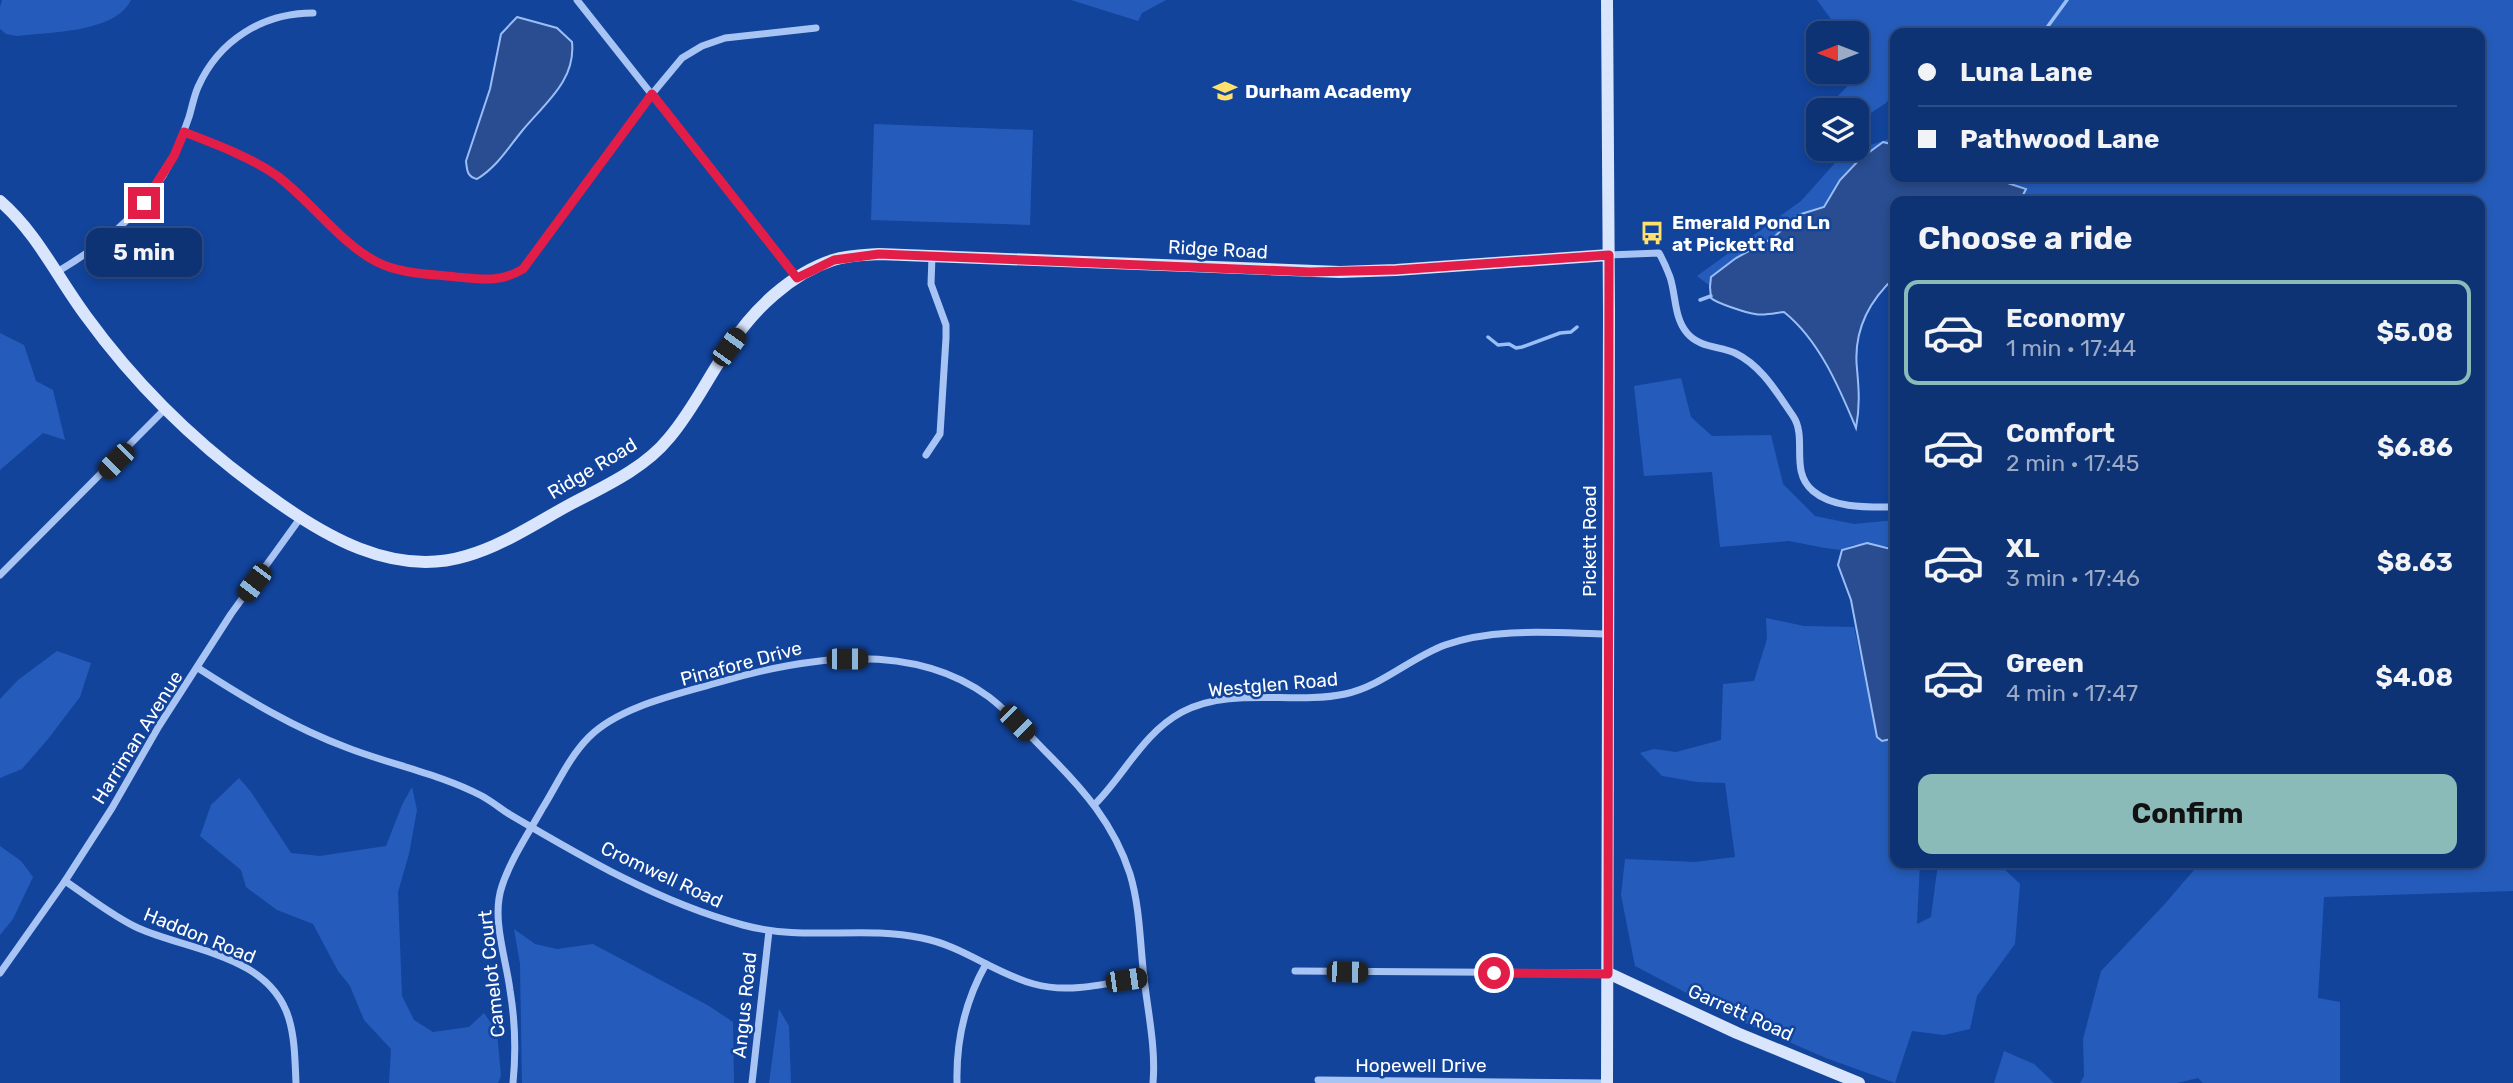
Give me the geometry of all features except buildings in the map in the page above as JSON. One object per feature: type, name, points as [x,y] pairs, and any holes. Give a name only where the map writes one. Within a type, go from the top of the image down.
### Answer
[{"type":"street","points":[[578,0],[797,278]]},
{"type":"street","name":"Pickett Road","points":[[1607,0],[1607,1083]]},
{"type":"street","points":[[57,272],[93,249],[136,212],[162,177],[184,132],[198,87],[224,48],[244,32],[273,18],[293,13],[313,13]]},
{"type":"street","points":[[184,132],[235,153],[275,175],[356,248],[378,263],[404,271],[494,280],[512,276],[523,269],[652,94],[682,58],[711,43],[735,36],[816,29]]},
{"type":"street","name":"Ridge Road","points":[[0,201],[29,231],[110,348],[164,410],[227,466],[301,517],[356,547],[403,561],[426,562],[452,560],[498,543],[614,481],[657,451],[693,407],[729,347],[751,317],[797,278],[824,264],[847,257],[879,254],[1340,272],[1609,255]]},
{"type":"street","points":[[1609,255],[1659,253],[1670,277],[1677,312],[1685,331],[1701,343],[1735,353],[1754,365],[1797,422],[1800,469],[1803,479],[1814,492],[1846,505],[1890,507]]},
{"type":"street","points":[[926,455],[940,434],[946,338],[946,325],[931,284],[932,257]]},
{"type":"street","points":[[0,575],[164,410]]},
{"type":"street","name":"Harriman Avenue","points":[[0,973],[65,881],[112,808],[159,726],[231,614],[301,517]]},
{"type":"street","name":"Westglen Road","points":[[1095,804],[1150,738],[1170,721],[1195,707],[1237,699],[1317,698],[1348,693],[1378,681],[1436,649],[1477,636],[1608,634]]},
{"type":"street","name":"Pinafore Drive","points":[[531,826],[570,760],[588,738],[605,724],[642,707],[767,669],[828,659],[904,663],[939,671],[990,698],[1059,765],[1095,804],[1110,827],[1129,873],[1137,907],[1153,1054],[1153,1083]]},
{"type":"street","name":"Cromwell Road","points":[[198,668],[242,696],[317,736],[461,786],[617,874],[682,905],[743,925],[790,934],[902,934],[946,943],[1019,979],[1043,986],[1076,987],[1144,978]]},
{"type":"street","name":"Camelot Court","points":[[513,1083],[514,1022],[498,902],[503,884],[531,826]]},
{"type":"street","name":"Haddon Road","points":[[65,881],[137,928],[227,959],[264,979],[278,995],[289,1019],[296,1083]]},
{"type":"street","name":"Angus Road","points":[[752,1083],[769,931]]},
{"type":"street","points":[[957,1083],[956,1061],[960,1031],[972,992],[986,964]]},
{"type":"street","points":[[1295,971],[1608,974]]},
{"type":"street","name":"Garrett Road","points":[[1608,974],[1727,1029],[1859,1083]]},
{"type":"street","name":"Hopewell Drive","points":[[1318,1080],[1607,1083]]},
{"type":"shaded area","points":[[2,0],[131,0],[123,11],[96,25],[63,32],[17,36],[6,34],[0,29]]},
{"type":"shaded area","points":[[1071,0],[1166,0],[1142,13],[1138,21]]},
{"type":"shaded area","points":[[1817,0],[2513,0],[2513,891],[2324,897],[2318,998],[2340,1002],[2340,1083],[2203,1083],[2198,1078],[2177,1083],[2080,1083],[2084,1076],[2083,1039],[2101,971],[2196,868],[2485,868],[2485,196],[2013,196],[1994,182],[2485,182],[2485,28],[1890,28],[1890,98],[1869,114],[1869,98],[1836,98],[1849,84],[1869,84],[1869,21],[1832,21]]},
{"type":"shaded area","points":[[517,17],[557,28],[572,42],[569,69],[549,101],[496,163],[477,179],[469,175],[466,161],[490,89],[501,34]]},
{"type":"shaded area","points":[[874,124],[1033,130],[1030,225],[871,220]]},
{"type":"shaded area","points":[[1890,139],[1890,149],[1840,180],[1824,207],[1798,215],[1773,239],[1736,258],[1710,286],[1697,276],[1801,201],[1837,161],[1869,161],[1869,146]]},
{"type":"shaded area","points":[[1883,142],[1890,144],[1890,182],[2004,182],[2026,189],[2022,196],[1890,196],[1890,282],[1870,307],[1860,330],[1856,355],[1859,399],[1856,428],[1827,365],[1796,323],[1784,312],[1758,315],[1719,302],[1711,298],[1710,287],[1711,277],[1736,258],[1773,238],[1798,215],[1824,207],[1840,180],[1858,161],[1869,161],[1869,152]]},
{"type":"shaded area","points":[[0,333],[24,345],[36,381],[53,390],[65,440],[43,433],[0,470]]},
{"type":"shaded area","points":[[1681,378],[1691,417],[1712,436],[1771,435],[1783,484],[1815,516],[1854,524],[1890,520],[1890,548],[1853,545],[1842,550],[1789,541],[1720,547],[1712,472],[1644,476],[1634,386]]},
{"type":"shaded area","points":[[1867,543],[1890,549],[1890,739],[1882,741],[1877,737],[1851,600],[1838,565],[1842,550]]},
{"type":"shaded area","points":[[1766,618],[1804,626],[1854,627],[1877,735],[1890,733],[1890,868],[1920,868],[1917,924],[1931,917],[1937,868],[2003,868],[2020,884],[2015,944],[1977,996],[1970,1029],[1944,1035],[1912,1031],[1895,1083],[1826,1058],[1738,1020],[1635,966],[1621,895],[1625,859],[1695,862],[1735,857],[1725,783],[1662,776],[1640,753],[1654,749],[1676,752],[1721,740],[1723,684],[1754,681],[1767,639]]},
{"type":"shaded area","points":[[57,651],[91,663],[80,697],[22,769],[0,778],[0,699],[18,680]]},
{"type":"shaded area","points":[[239,778],[291,853],[320,856],[386,846],[412,787],[417,810],[409,854],[398,892],[402,996],[414,1020],[433,1032],[469,1027],[484,1013],[497,1032],[501,1076],[498,1083],[389,1083],[391,1049],[364,1020],[350,986],[338,971],[313,924],[277,910],[246,887],[241,870],[200,836],[211,805]]},
{"type":"shaded area","points":[[0,846],[21,861],[33,877],[13,919],[0,935]]},
{"type":"shaded area","points":[[514,929],[535,944],[557,949],[593,944],[709,1006],[733,1022],[734,1083],[522,1083],[520,964]]},
{"type":"shaded area","points":[[779,1009],[789,1026],[791,1083],[769,1083]]},
{"type":"shaded area","points":[[2004,1051],[2034,1064],[2054,1083],[1994,1083]]},
{"type":"waterway","points":[[2047,28],[2067,0]]},
{"type":"waterway","points":[[1700,300],[1711,296]]},
{"type":"waterway","points":[[1488,337],[1498,345],[1509,344],[1516,348],[1560,333],[1571,332],[1577,327]]},
{"type":"place","name":"Durham Academy","points":[[1225,91]]},
{"type":"place","name":"Emerald Pond Ln at Pickett Rd","points":[[1652,233]]},
{"type":"route","points":[[144,203],[174,156],[184,132],[235,153],[275,175],[356,248],[378,263],[404,271],[494,280],[512,276],[523,269],[652,94],[797,278],[834,260],[879,254],[1310,272],[1396,270],[1609,255],[1608,974],[1494,973]]}]
